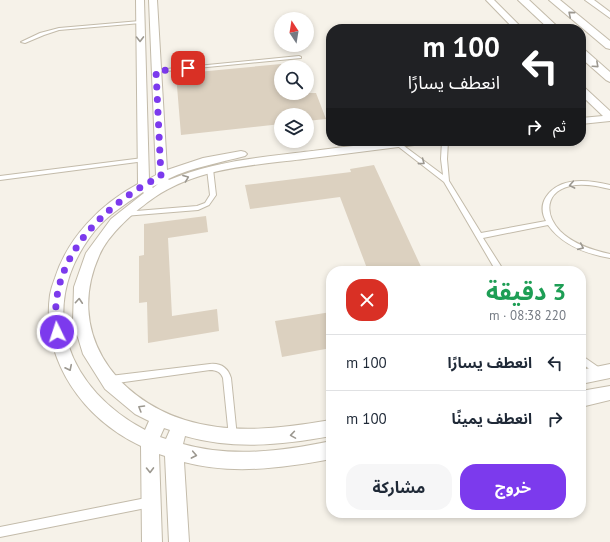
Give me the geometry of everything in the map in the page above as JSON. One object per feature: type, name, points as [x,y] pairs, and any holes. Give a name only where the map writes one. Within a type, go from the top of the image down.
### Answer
[{"type":"street","points":[[140,0],[143,160],[148,189]]},
{"type":"street","points":[[153,0],[163,181]]},
{"type":"street","points":[[490,0],[515,24]]},
{"type":"street","points":[[523,0],[550,24]]},
{"type":"street","points":[[554,0],[583,24]]},
{"type":"street","points":[[589,0],[610,16]]},
{"type":"street","points":[[600,0],[610,7]]},
{"type":"street","points":[[586,26],[610,46]]},
{"type":"street","points":[[586,56],[610,78]]},
{"type":"street","points":[[586,94],[608,115]]},
{"type":"street","points":[[586,113],[608,115]]},
{"type":"street","points":[[586,120],[608,115]]},
{"type":"street","points":[[326,144],[221,157],[191,164],[148,189],[129,193],[102,215],[80,242],[71,256],[60,283],[56,305],[56,323],[59,341],[64,358],[72,376],[99,408],[117,423],[150,441],[174,450],[212,459],[240,461],[268,460],[326,451]]},
{"type":"street","points":[[163,181],[210,169],[242,163],[382,146]]},
{"type":"street","points":[[148,189],[102,238],[94,252],[84,276],[79,297],[80,319],[86,346],[94,363],[119,392],[136,405],[160,419],[200,433],[233,438],[277,438],[326,429]]},
{"type":"street","points":[[586,376],[606,372]]},
{"type":"street","points":[[586,398],[610,393]]},
{"type":"street","points":[[152,542],[150,441],[154,429],[160,419]]},
{"type":"street","points":[[179,542],[174,450],[175,438],[181,427]]},
{"type":"lane","points":[[23,42],[59,29],[140,22]]},
{"type":"lane","points":[[156,71],[299,57]]},
{"type":"lane","points":[[401,146],[446,181],[497,266]]},
{"type":"lane","points":[[445,146],[446,181]]},
{"type":"lane","points":[[0,178],[143,160]]},
{"type":"lane","points":[[124,214],[192,209],[202,206],[210,201],[213,195],[210,169]]},
{"type":"lane","points":[[610,187],[580,183],[570,184],[555,191],[550,196],[545,208],[550,223],[564,238],[574,244],[597,253],[610,256]]},
{"type":"lane","points":[[479,236],[550,223]]},
{"type":"lane","points":[[586,361],[606,372]]},
{"type":"lane","points":[[108,380],[210,367],[220,368],[226,373],[227,378],[233,438]]},
{"type":"lane","points":[[0,532],[151,502]]},
{"type":"building","points":[[274,65],[274,100],[314,100],[314,93],[316,93],[326,119],[314,120],[314,108],[274,108],[274,125],[181,135],[176,74]]},
{"type":"building","points":[[374,165],[421,266],[366,266],[340,197],[250,209],[245,185],[351,172],[350,169]]},
{"type":"building","points":[[206,216],[208,232],[168,238],[172,316],[217,309],[219,331],[148,343],[147,302],[139,303],[139,256],[144,255],[144,224]]},
{"type":"building","points":[[326,313],[326,349],[282,357],[275,321]]},
{"type":"route","points":[[57,332],[56,305],[59,288],[71,256],[80,242],[90,228],[115,204],[129,193],[161,176],[156,71],[188,68]]}]
